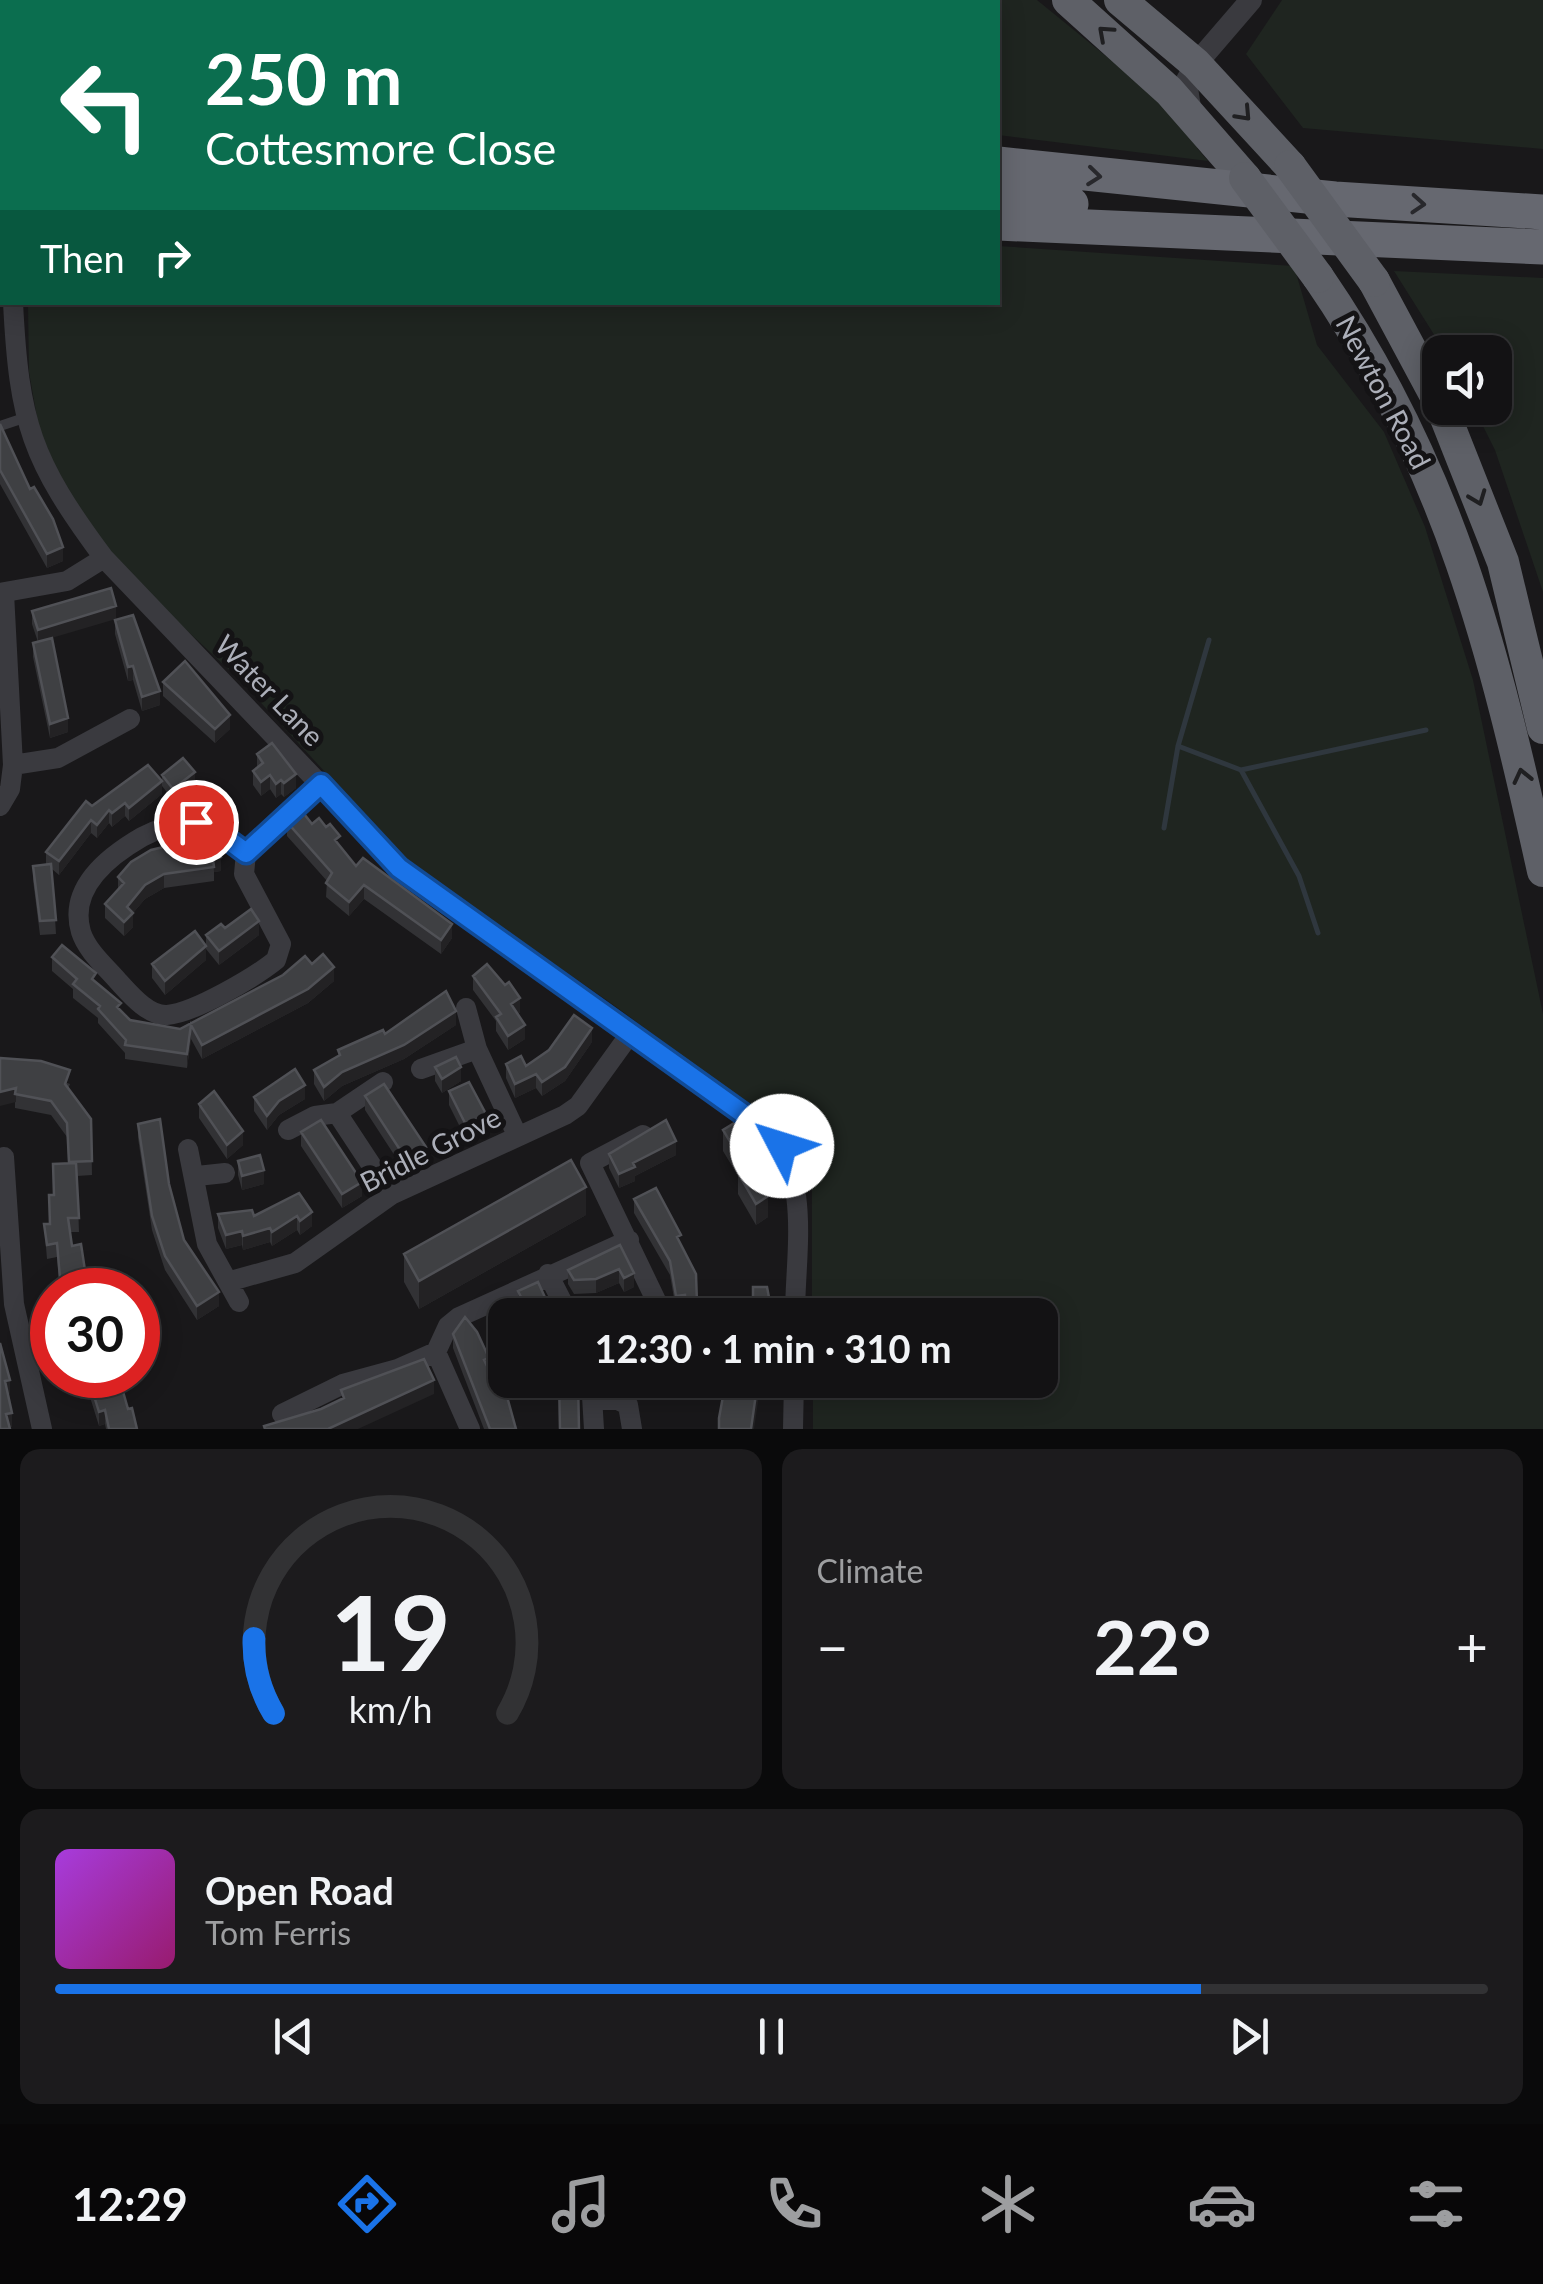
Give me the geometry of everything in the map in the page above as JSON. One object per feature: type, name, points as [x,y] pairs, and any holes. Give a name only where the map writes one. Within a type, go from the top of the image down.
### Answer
[{"type":"highway","name":"Newton Road","points":[[1068,0],[1191,114],[1225,153],[1318,277],[1392,395],[1470,576],[1505,700],[1543,872]]},
{"type":"highway","name":"Newton Road","points":[[1120,0],[1196,64],[1290,166],[1374,281],[1422,371]]},
{"type":"highway","points":[[1000,164],[1334,198],[1543,212]]},
{"type":"highway","points":[[1000,196],[1495,245]]},
{"type":"highway","points":[[1000,223],[1543,247]]},
{"type":"highway","name":"Newton Road","points":[[1449,425],[1503,562],[1543,728]]},
{"type":"street","points":[[1191,114],[1186,82],[1196,64],[1251,0]]},
{"type":"street","points":[[1142,67],[1196,64]]},
{"type":"street","name":"Water Lane","points":[[9,306],[24,418],[40,460],[104,558],[399,868],[766,1130],[788,1156],[795,1181],[795,1298]]},
{"type":"street","points":[[0,806],[10,789],[2,593],[68,581],[104,558]]},
{"type":"street","points":[[8,754],[58,758],[130,719]]},
{"type":"street","points":[[246,853],[208,826],[169,824],[118,850],[92,877],[82,898],[80,931],[90,949],[148,1010],[164,1016],[182,1012],[276,960],[280,944],[244,874],[246,853],[321,784]]},
{"type":"street","points":[[466,1008],[477,1049],[517,1135]]},
{"type":"street","name":"Bridle Grove","points":[[188,1149],[197,1176],[200,1223],[206,1244],[235,1292],[295,1263],[391,1195],[578,1106],[630,1034]]},
{"type":"street","points":[[421,1069],[477,1049]]},
{"type":"street","points":[[288,1130],[300,1121],[336,1113],[382,1082]]},
{"type":"street","points":[[336,1113],[391,1195]]},
{"type":"street","points":[[642,1135],[590,1163],[655,1298]]},
{"type":"street","points":[[4,1157],[7,1305],[42,1429]]},
{"type":"street","points":[[197,1176],[224,1173]]},
{"type":"street","points":[[282,1414],[343,1384],[398,1369],[436,1352],[448,1326],[459,1316],[629,1240]]},
{"type":"street","points":[[548,1274],[560,1298]]},
{"type":"street","points":[[436,1352],[470,1429]]},
{"type":"street","points":[[592,1398],[594,1429]]},
{"type":"street","points":[[613,1398],[628,1405],[632,1429]]},
{"type":"street","points":[[793,1429],[794,1398]]},
{"type":"lane","points":[[0,426],[24,418]]},
{"type":"shaded area","points":[[1000,0],[1037,0],[1123,70],[1203,144],[1197,148],[1208,161],[1000,135]]},
{"type":"shaded area","points":[[1282,0],[1543,0],[1543,149],[1303,128],[1246,54]]},
{"type":"shaded area","points":[[1000,246],[1294,266],[1317,345],[1384,432],[1425,527],[1473,680],[1543,1014],[1543,1429],[813,1429],[813,1398],[1058,1398],[1058,1298],[812,1298],[812,1173],[780,1113],[743,1101],[615,1006],[411,865],[239,679],[139,586],[93,536],[41,440],[29,372],[28,305],[1000,305]]},
{"type":"shaded area","points":[[1394,271],[1543,278],[1543,592],[1495,450],[1482,425],[1512,425],[1512,335],[1434,335]]},
{"type":"building","points":[[0,424],[30,489],[34,487],[53,519],[63,547],[47,554],[0,470]]},
{"type":"building","points":[[111,588],[116,606],[38,630],[32,611]]},
{"type":"building","points":[[133,615],[160,691],[142,697],[133,666],[128,667],[115,620]]},
{"type":"building","points":[[52,638],[68,718],[50,724],[33,643]]},
{"type":"building","points":[[185,661],[230,715],[215,729],[163,682]]},
{"type":"building","points":[[272,743],[296,774],[284,783],[281,780],[276,784],[270,775],[261,782],[253,771],[263,763],[257,754]]},
{"type":"building","points":[[183,758],[195,772],[173,789],[162,775]]},
{"type":"building","points":[[148,765],[162,781],[129,808],[125,803],[112,813],[109,810],[97,825],[91,820],[59,861],[46,852],[86,801],[92,806]]},
{"type":"building","points":[[301,810],[312,824],[319,818],[326,827],[330,824],[340,836],[335,840],[356,866],[363,858],[452,924],[441,940],[364,885],[349,902],[326,883],[332,873],[287,822]]},
{"type":"building","points":[[180,843],[181,847],[218,843],[221,857],[213,859],[214,867],[164,874],[145,885],[127,907],[133,913],[124,922],[105,904],[124,883],[118,877],[131,862],[151,850]]},
{"type":"building","points":[[51,864],[56,920],[40,921],[33,866]]},
{"type":"building","points":[[251,909],[259,921],[219,951],[206,935],[221,924],[225,928]]},
{"type":"building","points":[[195,931],[206,946],[165,981],[152,964]]},
{"type":"building","points":[[62,945],[96,973],[92,979],[121,1003],[117,1007],[130,1020],[180,1029],[283,975],[305,956],[312,964],[323,954],[334,967],[308,989],[202,1045],[191,1025],[187,1054],[125,1045],[126,1040],[98,1009],[100,1006],[73,984],[77,979],[52,957]]},
{"type":"building","points":[[487,964],[505,985],[509,982],[520,998],[511,1004],[525,1025],[508,1036],[496,1017],[501,1014],[473,976]]},
{"type":"building","points":[[446,991],[456,1011],[404,1045],[342,1072],[324,1087],[314,1070],[340,1055],[338,1050],[383,1030],[385,1034]]},
{"type":"building","points":[[574,1015],[592,1028],[565,1067],[542,1082],[536,1074],[515,1084],[506,1064],[521,1056],[526,1066],[549,1050]]},
{"type":"building","points":[[456,1057],[461,1067],[442,1079],[435,1067]]},
{"type":"building","points":[[0,1058],[41,1061],[70,1070],[65,1084],[91,1119],[92,1161],[69,1162],[67,1123],[51,1101],[15,1094],[16,1088],[0,1092]]},
{"type":"building","points":[[295,1069],[305,1085],[279,1101],[267,1116],[254,1097]]},
{"type":"building","points":[[469,1082],[486,1114],[466,1125],[449,1091]]},
{"type":"building","points":[[384,1084],[426,1147],[406,1159],[365,1096]]},
{"type":"building","points":[[214,1091],[243,1131],[227,1145],[199,1104]]},
{"type":"building","points":[[160,1119],[169,1184],[184,1240],[219,1292],[197,1306],[165,1256],[152,1216],[138,1124]]},
{"type":"building","points":[[321,1120],[362,1182],[342,1194],[301,1132]]},
{"type":"building","points":[[666,1120],[676,1141],[619,1174],[609,1154]]},
{"type":"building","points":[[736,1122],[766,1174],[758,1179],[768,1196],[756,1204],[738,1173],[746,1168],[723,1130]]},
{"type":"building","points":[[260,1155],[264,1170],[242,1176],[238,1161]]},
{"type":"building","points":[[571,1160],[586,1187],[419,1281],[404,1254]]},
{"type":"building","points":[[76,1163],[79,1218],[68,1218],[72,1246],[81,1244],[85,1268],[59,1268],[57,1243],[47,1245],[44,1224],[50,1224],[53,1164]]},
{"type":"building","points":[[656,1188],[696,1274],[697,1298],[676,1296],[670,1261],[634,1199]]},
{"type":"building","points":[[299,1193],[312,1212],[300,1221],[297,1216],[272,1232],[270,1228],[243,1236],[242,1231],[226,1235],[218,1214],[252,1210],[254,1216]]},
{"type":"building","points":[[620,1245],[634,1273],[624,1278],[619,1269],[596,1279],[574,1280],[568,1270]]},
{"type":"building","points":[[538,1282],[545,1298],[522,1298],[518,1291]]},
{"type":"building","points":[[753,1287],[767,1287],[769,1298],[753,1298]]},
{"type":"building","points":[[465,1317],[477,1332],[488,1356],[484,1360],[488,1368],[488,1398],[507,1398],[516,1429],[490,1429],[453,1334]]},
{"type":"building","points":[[0,1343],[10,1380],[5,1381],[12,1413],[6,1414],[10,1429],[0,1429]]},
{"type":"building","points":[[424,1359],[434,1380],[328,1429],[265,1429],[264,1426],[344,1398],[341,1390]]},
{"type":"building","points":[[95,1398],[125,1398],[128,1409],[132,1408],[137,1429],[109,1429],[105,1410],[99,1412]]},
{"type":"building","points":[[559,1398],[578,1398],[579,1429],[560,1429]]},
{"type":"building","points":[[723,1398],[755,1398],[751,1429],[719,1429]]},
{"type":"waterway","points":[[1164,828],[1178,746],[1209,640]]},
{"type":"waterway","points":[[1178,746],[1241,770],[1426,730]]},
{"type":"waterway","points":[[1241,770],[1299,876],[1318,933]]},
{"type":"route","points":[[196,822],[218,832],[246,853],[321,784],[399,868],[766,1130],[782,1146]]}]
